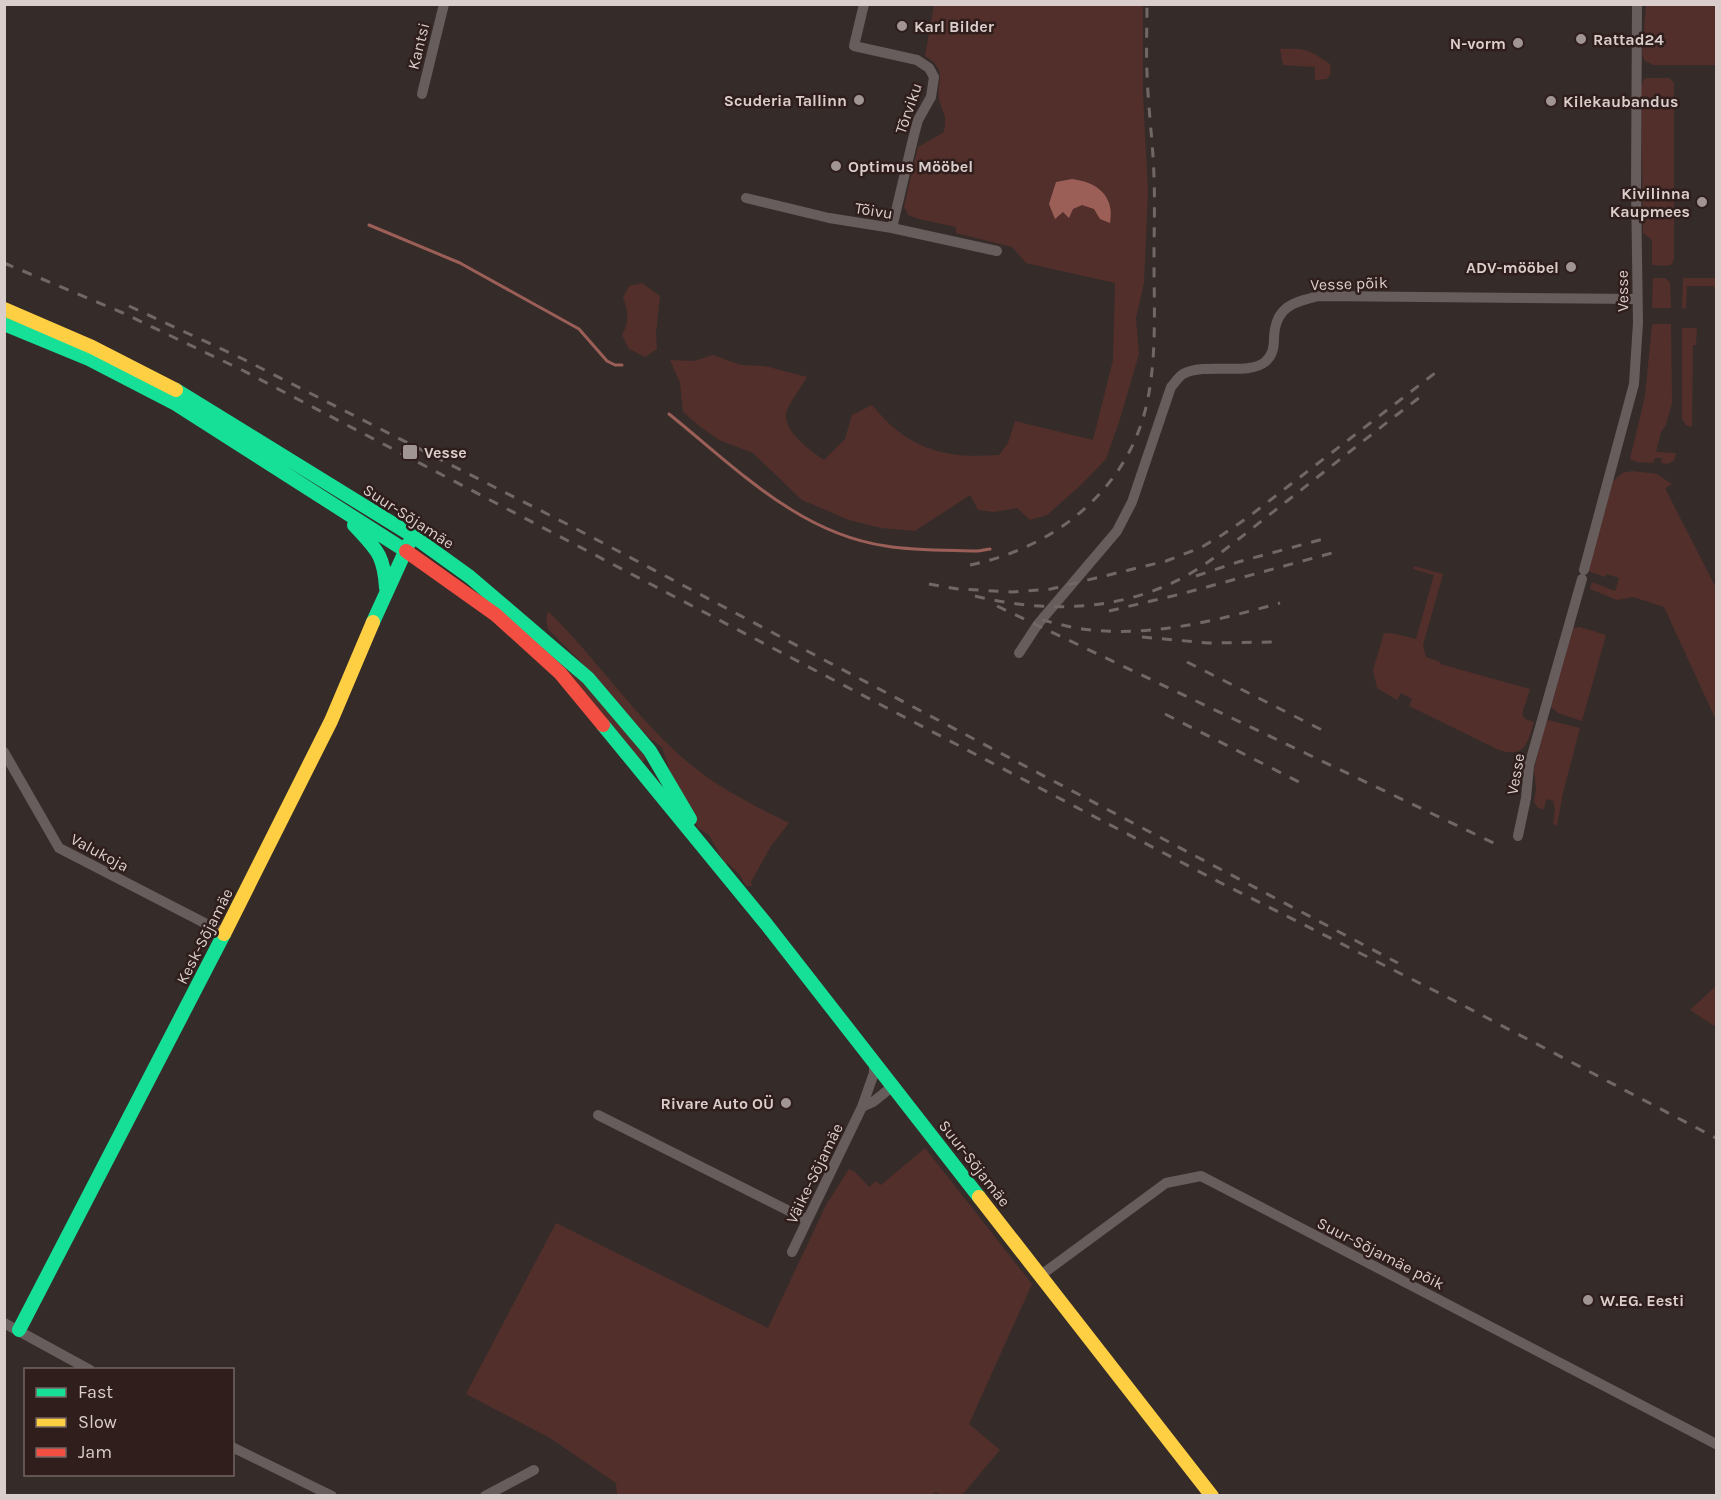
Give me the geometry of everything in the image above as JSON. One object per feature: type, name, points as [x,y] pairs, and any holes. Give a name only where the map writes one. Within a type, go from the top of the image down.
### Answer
[{"type":"main road","name":"Suur-Sõjamäe","points":[[4,309],[92,347],[182,393],[413,536],[470,577],[588,678],[650,751],[709,853]]},
{"type":"main road","name":"Suur-Sõjamäe","points":[[4,324],[89,360],[176,404],[406,550],[465,591],[496,615],[560,673],[709,853],[1212,1496]]},
{"type":"main road","points":[[340,509],[377,547],[383,557],[386,570],[386,591]]},
{"type":"main road","name":"Kesk-Sõjamäe","points":[[19,1330],[331,721],[386,591],[413,536]]},
{"type":"main road","points":[[643,775],[657,764]]},
{"type":"street","name":"Kantsi","points":[[422,94],[444,4]]},
{"type":"street","name":"Tõrviku","points":[[864,4],[854,46],[917,60],[928,68],[933,77],[931,97],[918,120],[892,228]]},
{"type":"street","name":"Vesse","points":[[1518,836],[1526,798],[1529,766],[1634,384],[1637,299],[1637,4]]},
{"type":"street","name":"Tõivu","points":[[746,198],[829,218],[892,228],[998,251]]},
{"type":"street","name":"Vesse põik","points":[[1020,652],[1038,624],[1117,531],[1132,502],[1171,387],[1181,375],[1196,369],[1253,368],[1265,362],[1274,349],[1275,322],[1283,309],[1299,300],[1319,296],[1637,299]]},
{"type":"street","name":"Valukoja","points":[[4,752],[59,848],[224,933]]},
{"type":"street","name":"Väike-Sõjamäe","points":[[792,1252],[862,1107],[874,1073],[874,1062]]},
{"type":"street","points":[[862,1107],[873,1102],[893,1086]]},
{"type":"street","points":[[598,1115],[807,1220]]},
{"type":"street","name":"Suur-Sõjamäe põik","points":[[1041,1275],[1166,1183],[1201,1176],[1716,1444]]},
{"type":"street","points":[[4,1323],[86,1368]]},
{"type":"street","points":[[234,1448],[332,1496]]},
{"type":"street","points":[[485,1496],[534,1470]]},
{"type":"shaded area","points":[[934,5],[1143,5],[1143,94],[1148,192],[1144,283],[1136,318],[1139,354],[1106,459],[1047,515],[1030,520],[1017,508],[994,512],[978,510],[970,495],[915,531],[881,528],[849,520],[802,500],[753,453],[719,440],[683,412],[680,383],[670,360],[694,361],[713,355],[741,365],[765,366],[807,377],[789,406],[786,414],[787,421],[789,428],[799,440],[824,460],[845,439],[852,415],[872,405],[899,432],[928,448],[944,453],[999,455],[1008,443],[1015,421],[1093,440],[1113,360],[1115,283],[1026,263],[1012,247],[956,233],[956,227],[908,215],[904,206],[918,147],[944,132],[945,117],[939,99],[939,71],[937,66],[925,56]]},
{"type":"shaded area","points":[[1646,5],[1716,5],[1716,65],[1653,65],[1645,61],[1642,54]]},
{"type":"shaded area","points":[[1280,49],[1296,49],[1312,53],[1330,64],[1331,73],[1327,79],[1315,80],[1315,67],[1283,65]]},
{"type":"shaded area","points":[[1669,78],[1674,83],[1674,259],[1672,264],[1667,266],[1652,265],[1652,240],[1643,233],[1641,86],[1644,79]]},
{"type":"shaded area","points":[[1072,179],[1089,183],[1102,192],[1110,205],[1110,223],[1100,219],[1094,209],[1082,205],[1073,209],[1069,218],[1063,212],[1055,219],[1049,204],[1056,182]]},
{"type":"shaded area","points":[[1653,278],[1665,278],[1670,282],[1671,308],[1652,308]]},
{"type":"shaded area","points":[[1683,278],[1716,278],[1716,293],[1714,286],[1687,286],[1686,308],[1682,309]]},
{"type":"shaded area","points":[[642,283],[660,296],[656,333],[657,349],[645,357],[629,349],[622,335],[627,317],[623,298],[629,286]]},
{"type":"shaded area","points":[[1671,324],[1672,403],[1656,452],[1676,453],[1674,461],[1667,464],[1661,463],[1662,458],[1655,458],[1653,463],[1630,459],[1645,396],[1652,325]]},
{"type":"shaded area","points":[[1682,328],[1697,328],[1696,345],[1693,345],[1692,427],[1686,425],[1682,419]]},
{"type":"shaded area","points":[[1633,471],[1657,474],[1672,484],[1665,488],[1716,588],[1716,720],[1664,607],[1633,597],[1617,600],[1590,589],[1592,582],[1615,591],[1619,578],[1607,574],[1605,577],[1588,571],[1613,481],[1622,473]]},
{"type":"shaded area","points":[[1414,566],[1443,574],[1423,645],[1426,657],[1440,664],[1530,689],[1522,714],[1525,719],[1534,722],[1527,743],[1520,750],[1508,752],[1499,750],[1409,706],[1412,699],[1401,693],[1397,700],[1377,688],[1373,670],[1384,633],[1416,639],[1434,575],[1413,569]]},
{"type":"shaded area","points":[[548,611],[653,729],[691,765],[751,804],[789,823],[771,846],[751,882],[752,886],[746,886],[740,875],[728,863],[725,864],[709,835],[698,828],[694,822],[671,775],[662,747],[647,736],[548,629],[546,618]]},
{"type":"shaded area","points":[[1580,627],[1606,635],[1582,721],[1558,713],[1551,707],[1573,628]]},
{"type":"shaded area","points":[[535,642],[584,682],[646,757],[644,761],[641,762]]},
{"type":"shaded area","points":[[1548,720],[1580,728],[1557,826],[1553,824],[1555,809],[1553,801],[1546,799],[1544,809],[1538,808],[1534,802],[1536,788],[1534,770]]},
{"type":"shaded area","points":[[1716,986],[1716,1027],[1690,1010]]},
{"type":"shaded area","points":[[925,1148],[1032,1284],[969,1424],[1000,1450],[962,1495],[942,1495],[935,1492],[933,1496],[617,1495],[616,1483],[550,1438],[466,1394],[556,1223],[768,1328],[826,1205],[849,1169],[869,1187],[876,1181],[881,1185]]},
{"type":"waterway","points":[[369,225],[460,263],[579,329],[607,361],[615,365],[622,365]]},
{"type":"waterway","points":[[669,414],[744,476],[797,513],[825,528],[854,539],[897,548],[978,551],[990,549]]},
{"type":"railway","points":[[970,565],[1001,557],[1030,545],[1058,529],[1083,510],[1105,488],[1123,463],[1137,434],[1147,403],[1154,331],[1154,187],[1147,73],[1147,4]]},
{"type":"railway","points":[[4,263],[123,313],[242,370],[1221,883],[1451,999],[1716,1138]]},
{"type":"railway","points":[[129,306],[243,359],[565,523],[1398,963]]},
{"type":"railway","points":[[929,584],[958,589],[1013,592],[1051,589],[1166,561],[1200,548],[1247,518],[1439,370]]},
{"type":"railway","points":[[975,596],[1034,606],[1093,605],[1150,592],[1178,580],[1225,550],[1424,394]]},
{"type":"railway","points":[[1196,576],[1327,538]]},
{"type":"railway","points":[[1109,611],[1332,553]]},
{"type":"railway","points":[[1042,620],[1082,629],[1132,631],[1207,622],[1280,603]]},
{"type":"railway","points":[[997,606],[1502,847]]},
{"type":"railway","points":[[1142,637],[1208,643],[1275,642]]},
{"type":"railway","points":[[1187,662],[1326,732]]},
{"type":"railway","points":[[1165,714],[1303,784]]},
{"type":"traffic: fast","points":[[4,324],[89,359],[176,404],[406,551]]},
{"type":"traffic: fast","points":[[176,390],[413,536],[470,577],[588,678],[650,751],[690,819]]},
{"type":"traffic: fast","points":[[354,525],[378,553],[386,588]]},
{"type":"traffic: fast","points":[[373,622],[409,543]]},
{"type":"traffic: fast","points":[[603,725],[767,925],[979,1197]]},
{"type":"traffic: fast","points":[[19,1330],[224,934]]},
{"type":"traffic: slow","points":[[4,309],[92,347],[176,390]]},
{"type":"traffic: slow","points":[[224,934],[331,721],[373,622]]},
{"type":"traffic: slow","points":[[979,1197],[1212,1496]]},
{"type":"traffic: jam","points":[[406,551],[496,615],[560,673],[603,725]]},
{"type":"place","name":"Karl Bilder","points":[[902,26]]},
{"type":"place","name":"Rattad24","points":[[1581,39]]},
{"type":"place","name":"N-vorm","points":[[1518,43]]},
{"type":"place","name":"Scuderia Tallinn","points":[[859,100]]},
{"type":"place","name":"Kilekaubandus","points":[[1551,101]]},
{"type":"place","name":"Optimus Mööbel","points":[[836,166]]},
{"type":"place","name":"Kivilinna Kaupmees","points":[[1702,202]]},
{"type":"place","name":"ADV-mööbel","points":[[1571,267]]},
{"type":"place","name":"Vesse","points":[[410,452]]},
{"type":"place","name":"Rivare Auto OÜ","points":[[786,1103]]},
{"type":"place","name":"W.EG. Eesti","points":[[1588,1300]]}]
